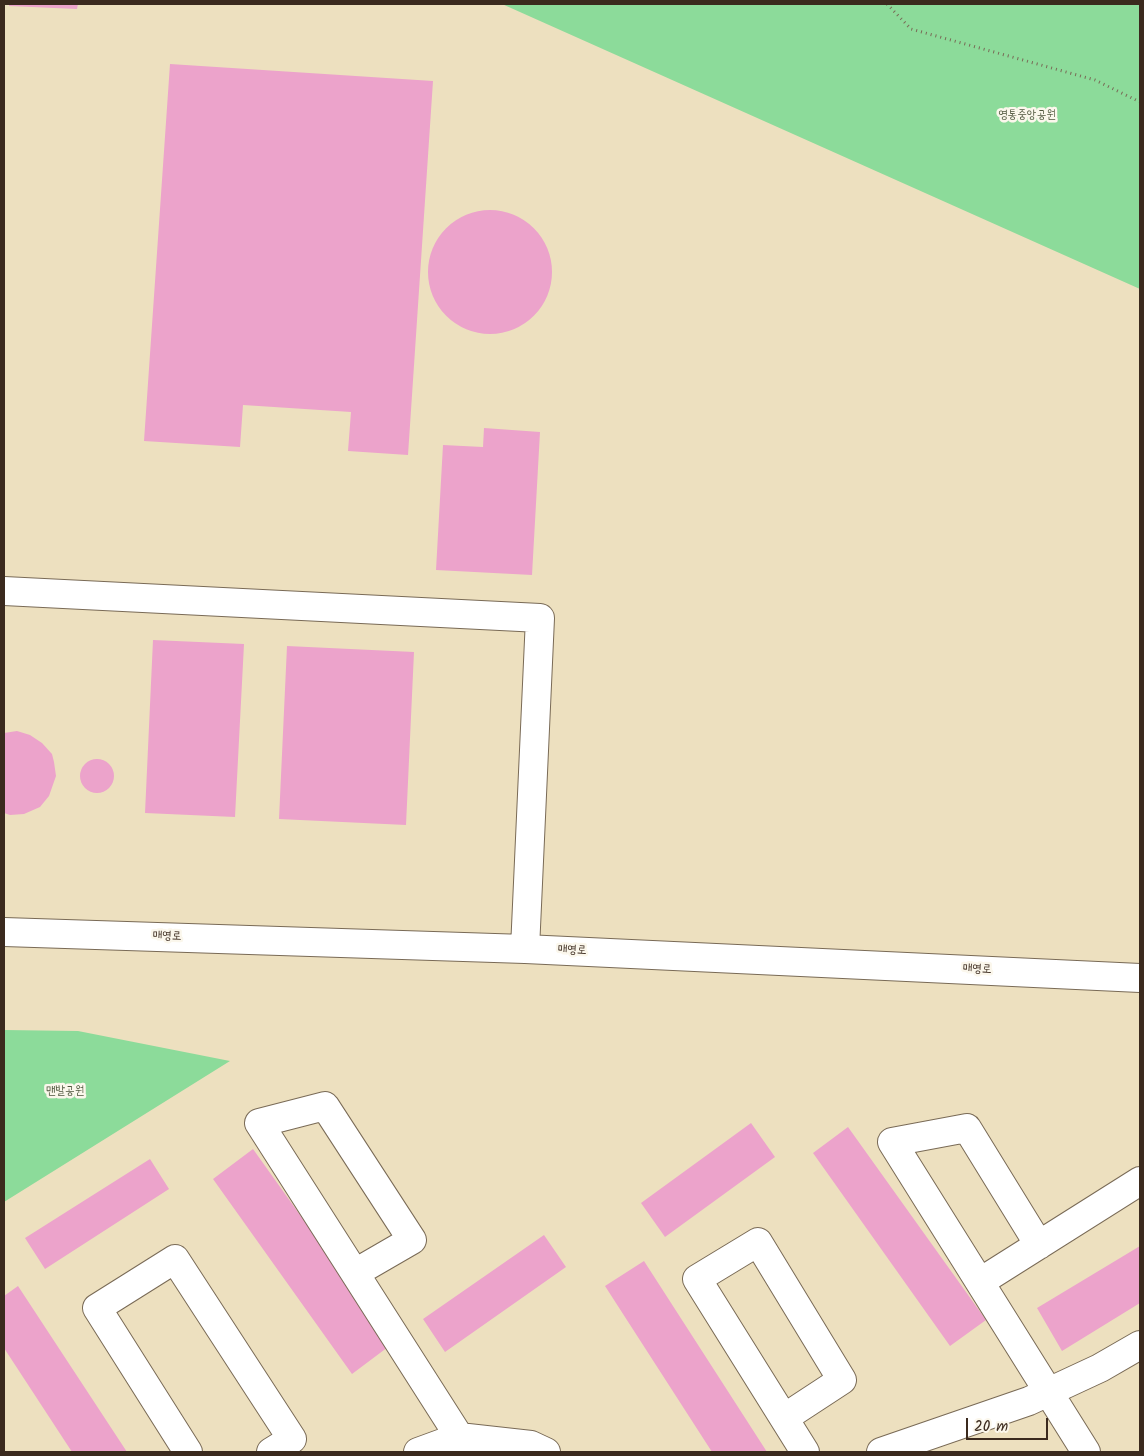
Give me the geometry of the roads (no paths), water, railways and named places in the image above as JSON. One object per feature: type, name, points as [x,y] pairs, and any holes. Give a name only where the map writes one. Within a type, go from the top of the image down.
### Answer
[{"type":"street","points":[[4,591],[540,618],[524,949]]},
{"type":"street","name":"매영로","points":[[4,932],[524,949],[1140,978]]},
{"type":"street","points":[[355,1273],[412,1240],[326,1106],[259,1122],[464,1445]]},
{"type":"street","points":[[1039,1244],[967,1128],[892,1142],[1086,1452]]},
{"type":"street","points":[[980,1282],[1140,1181]]},
{"type":"street","points":[[784,1418],[842,1380],[758,1242],[697,1279],[805,1452]]},
{"type":"street","points":[[188,1452],[97,1308],[175,1259],[292,1439],[271,1452]]},
{"type":"street","points":[[881,1452],[1029,1401],[1100,1368],[1140,1345]]},
{"type":"street","points":[[418,1452],[464,1445],[531,1445],[546,1452]]},
{"type":"park label","name":"영통중앙공원","points":[[1027,116]]},
{"type":"park label","name":"맨발공원","points":[[65,1092]]}]
